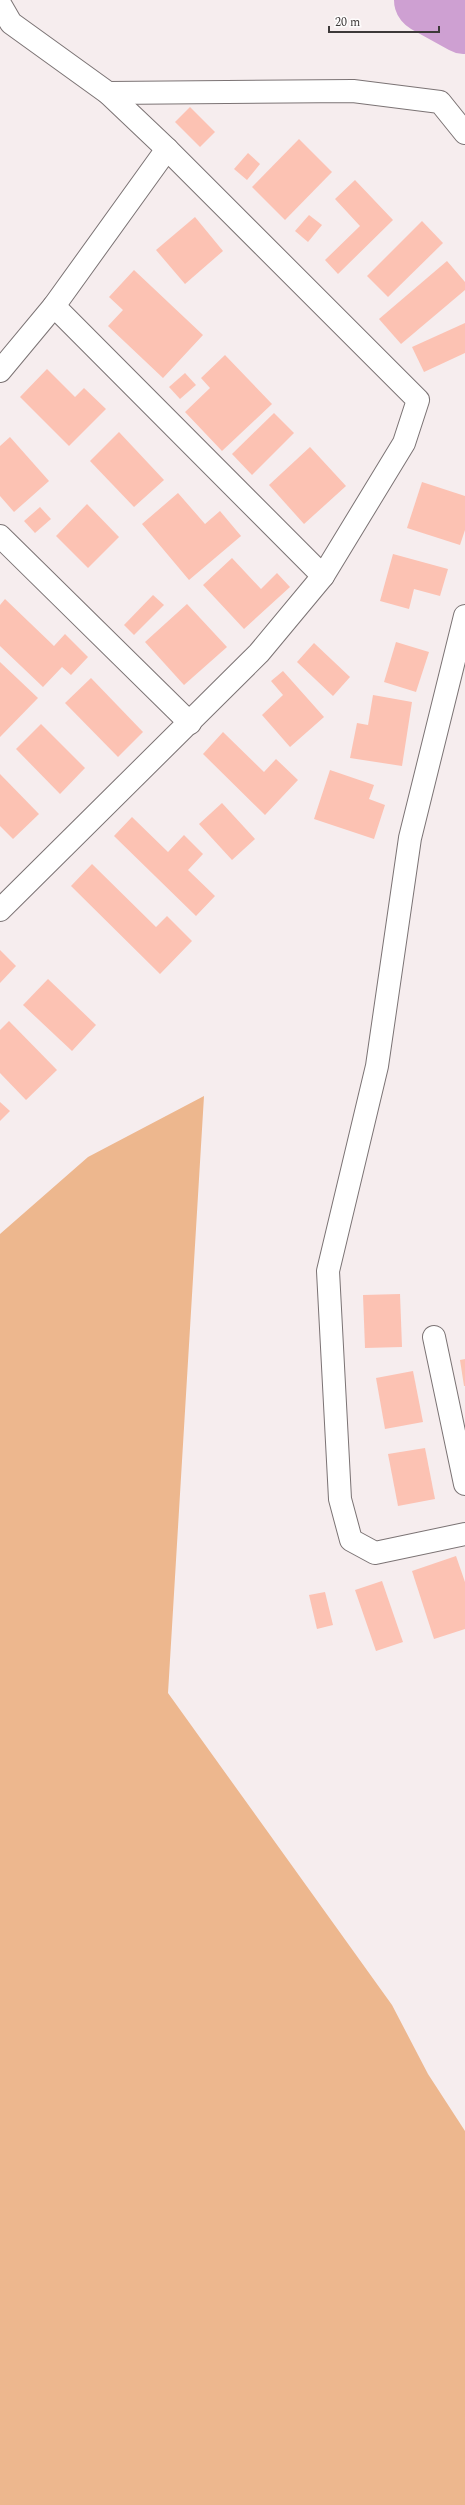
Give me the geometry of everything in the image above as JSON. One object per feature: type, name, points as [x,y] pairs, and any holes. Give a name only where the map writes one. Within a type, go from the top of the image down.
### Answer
[{"type":"street","points":[[0,4],[11,23],[108,93],[167,149],[418,400],[404,442],[323,576],[259,653],[0,910]]},
{"type":"street","points":[[108,93],[353,92],[440,102],[465,118]]},
{"type":"street","points":[[440,102],[465,133]]},
{"type":"street","points":[[0,371],[54,306],[167,149]]},
{"type":"street","points":[[54,306],[323,576]]},
{"type":"street","points":[[3,546],[190,723]]},
{"type":"street","points":[[465,616],[410,838],[377,1066],[328,1271],[340,1499],[351,1540],[375,1553],[465,1534]]},
{"type":"street","points":[[434,1337],[465,1484]]},
{"type":"shaded area","points":[[204,1096],[168,1693],[392,2005],[428,2074],[465,2131],[465,2505],[0,2505],[0,1234],[88,1157]]},
{"type":"building","points":[[190,107],[215,132],[200,147],[175,122]]},
{"type":"building","points":[[299,139],[332,172],[285,220],[252,187]]},
{"type":"building","points":[[248,153],[260,164],[247,180],[234,169]]},
{"type":"building","points":[[355,180],[393,220],[338,274],[325,260],[360,226],[335,199]]},
{"type":"building","points":[[309,215],[322,225],[308,242],[295,231]]},
{"type":"building","points":[[195,217],[223,251],[185,284],[156,250]]},
{"type":"building","points":[[422,221],[443,243],[388,297],[367,276]]},
{"type":"building","points":[[447,261],[465,282],[465,290],[401,344],[379,319]]},
{"type":"building","points":[[134,270],[203,335],[163,378],[108,326],[123,310],[109,297]]},
{"type":"building","points":[[465,323],[465,353],[424,372],[412,347]]},
{"type":"building","points":[[225,355],[272,404],[222,451],[185,412],[210,388],[201,378]]},
{"type":"building","points":[[47,369],[75,397],[84,388],[106,409],[69,446],[20,397]]},
{"type":"building","points":[[185,373],[196,385],[180,399],[169,387]]},
{"type":"building","points":[[274,413],[294,433],[252,475],[232,454]]},
{"type":"building","points":[[119,432],[164,480],[134,507],[90,461]]},
{"type":"building","points":[[10,437],[49,481],[14,512],[0,496],[0,446]]},
{"type":"building","points":[[310,447],[346,486],[304,524],[269,485]]},
{"type":"building","points":[[422,482],[465,496],[465,530],[460,545],[407,528]]},
{"type":"building","points":[[178,493],[205,524],[220,511],[241,536],[189,580],[142,524]]},
{"type":"building","points":[[87,504],[119,537],[88,568],[56,536]]},
{"type":"building","points":[[40,507],[51,519],[35,533],[24,521]]},
{"type":"building","points":[[393,554],[448,569],[440,596],[414,589],[409,609],[380,601]]},
{"type":"building","points":[[232,558],[261,589],[277,573],[290,587],[244,629],[203,585]]},
{"type":"building","points":[[153,595],[164,605],[134,635],[124,625]]},
{"type":"building","points":[[5,599],[54,646],[65,634],[88,657],[71,675],[62,667],[43,687],[0,646],[0,605]]},
{"type":"building","points":[[187,604],[227,647],[184,685],[145,642]]},
{"type":"building","points":[[396,642],[429,652],[416,692],[384,682]]},
{"type":"building","points":[[314,643],[350,677],[333,696],[297,662]]},
{"type":"building","points":[[0,662],[38,698],[0,737]]},
{"type":"building","points":[[283,671],[324,717],[290,747],[262,715],[283,695],[271,681]]},
{"type":"building","points":[[91,678],[143,732],[118,757],[65,703]]},
{"type":"building","points":[[373,695],[412,702],[402,766],[350,758],[357,723],[368,725]]},
{"type":"building","points":[[41,724],[85,768],[60,794],[16,749]]},
{"type":"building","points":[[223,732],[264,772],[276,759],[298,780],[265,815],[203,754]]},
{"type":"building","points":[[330,770],[374,785],[369,799],[385,805],[374,839],[314,819]]},
{"type":"building","points":[[0,774],[39,814],[13,839],[0,826]]},
{"type":"building","points":[[222,803],[255,839],[232,860],[199,824]]},
{"type":"building","points":[[132,817],[168,852],[184,835],[203,854],[188,870],[215,896],[196,916],[114,836]]},
{"type":"building","points":[[92,864],[156,927],[167,916],[192,941],[160,974],[71,886]]},
{"type":"building","points":[[0,950],[16,966],[0,983]]},
{"type":"building","points":[[48,979],[96,1025],[72,1051],[23,1005]]},
{"type":"building","points":[[9,1021],[57,1070],[26,1100],[0,1073],[0,1030]]},
{"type":"building","points":[[0,1102],[10,1111],[0,1121]]},
{"type":"building","points":[[400,1294],[402,1347],[365,1348],[363,1295]]},
{"type":"building","points":[[465,1359],[465,1386],[464,1386],[460,1360]]},
{"type":"building","points":[[413,1371],[423,1422],[385,1429],[376,1378]]},
{"type":"building","points":[[425,1448],[435,1499],[398,1506],[388,1454]]},
{"type":"building","points":[[456,1556],[465,1582],[465,1629],[434,1639],[412,1571]]},
{"type":"building","points":[[382,1581],[403,1642],[376,1651],[355,1590]]},
{"type":"building","points":[[325,1592],[333,1625],[317,1629],[309,1595]]},
{"type":"waterway","points":[[427,0],[465,21]]}]
